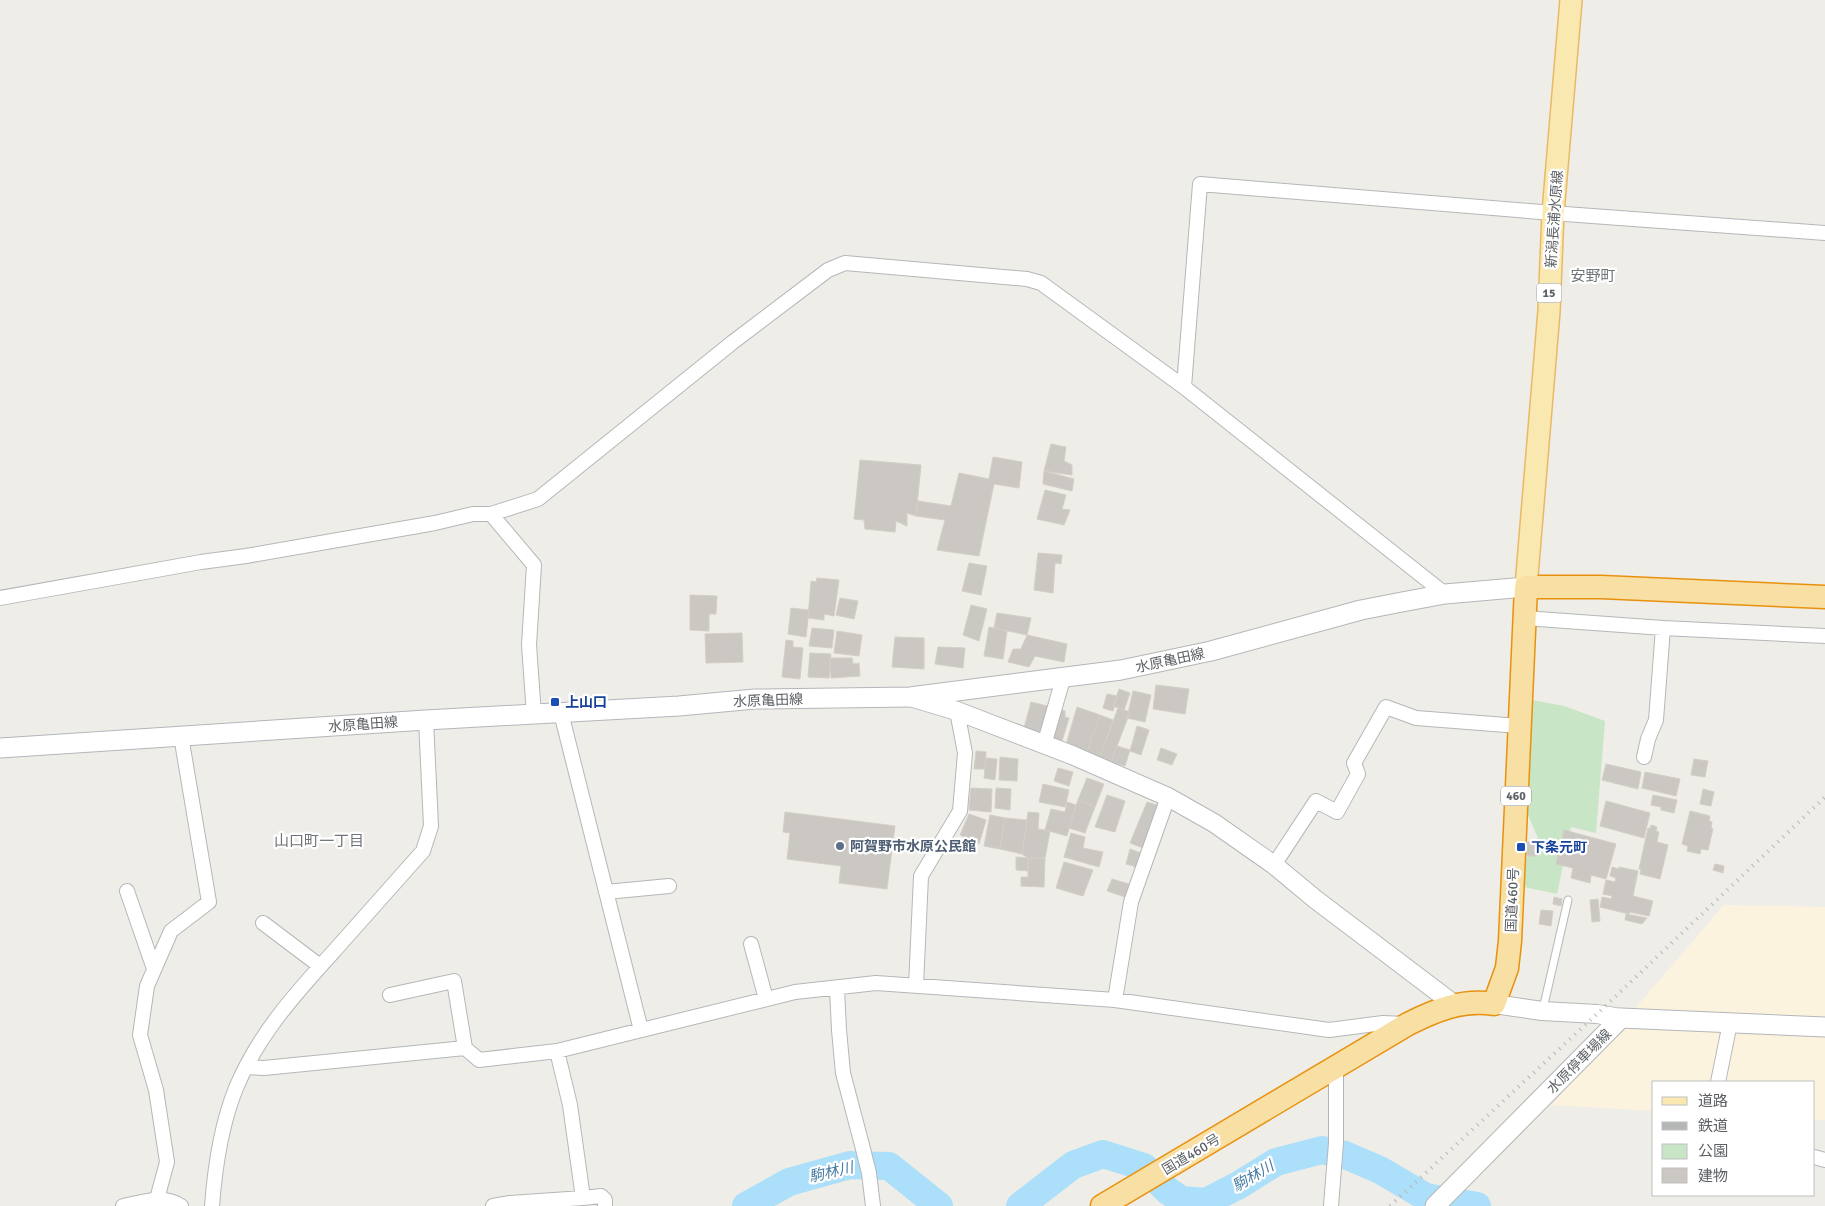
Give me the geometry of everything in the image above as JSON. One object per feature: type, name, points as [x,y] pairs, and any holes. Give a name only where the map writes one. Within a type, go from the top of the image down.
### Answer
[{"type":"highway","points":[[1526,587],[1601,587],[1825,597]]},
{"type":"highway","name":"国道460号","points":[[1102,1206],[1142,1184],[1408,1024],[1430,1013],[1455,1005],[1477,1001],[1494,1004],[1507,968],[1510,941],[1526,587]]},
{"type":"main road","name":"新潟長浦水原線","points":[[1526,587],[1549,311],[1553,213],[1571,0]]},
{"type":"main road","name":"水原亀田線","points":[[0,748],[426,720],[680,706],[755,699],[910,697],[1063,678],[1163,662],[1361,610],[1445,594],[1526,587]]},
{"type":"main road","name":"水原停車場線","points":[[1435,1206],[1621,1018],[1825,1027]]},
{"type":"street","points":[[1184,387],[1200,184],[1825,233]]},
{"type":"street","points":[[0,598],[435,523],[473,514],[490,514],[538,499],[733,342],[828,270],[845,263],[1027,279],[1041,283],[1184,387],[1445,594]]},
{"type":"street","points":[[490,514],[534,565],[529,645],[534,715]]},
{"type":"street","points":[[1524,618],[1663,628],[1825,636]]},
{"type":"street","points":[[1644,757],[1648,739],[1656,720],[1663,628]]},
{"type":"street","points":[[1044,744],[1063,678]]},
{"type":"street","points":[[910,697],[957,711],[1044,744],[1168,797],[1214,823],[1274,865],[1314,899],[1455,1005]]},
{"type":"street","points":[[1274,865],[1316,801],[1337,812],[1358,774],[1354,763],[1386,707],[1416,718],[1519,726]]},
{"type":"street","points":[[916,986],[921,876],[960,811],[965,753],[957,711]]},
{"type":"street","points":[[561,713],[641,1030]]},
{"type":"street","points":[[212,1206],[215,1168],[225,1122],[236,1088],[246,1067],[271,1026],[294,994],[423,851],[431,826],[426,720]]},
{"type":"street","points":[[157,1199],[167,1162],[156,1090],[140,1035],[147,986],[170,932],[209,902],[181,736]]},
{"type":"street","points":[[1115,1000],[1131,902],[1168,797]]},
{"type":"street","points":[[606,892],[669,886]]},
{"type":"street","points":[[127,891],[154,969]]},
{"type":"street","points":[[264,923],[320,966]]},
{"type":"street","points":[[751,944],[766,999]]},
{"type":"street","points":[[390,995],[454,981],[466,1048],[479,1060],[557,1051],[795,992],[876,983],[1115,1000],[1329,1030],[1383,1023],[1408,1024]]},
{"type":"street","points":[[837,988],[843,1073],[869,1174],[874,1206]]},
{"type":"street","points":[[1494,1004],[1542,1011],[1597,1014],[1621,1018]]},
{"type":"street","points":[[1718,1081],[1730,1023]]},
{"type":"street","points":[[246,1067],[264,1068],[466,1048]]},
{"type":"street","points":[[557,1051],[570,1105],[583,1198]]},
{"type":"street","points":[[1331,1206],[1336,1143],[1336,1068]]},
{"type":"street","points":[[493,1206],[510,1203],[553,1203],[601,1196],[605,1200],[605,1206]]},
{"type":"street","points":[[123,1206],[157,1199],[174,1201],[181,1206]]},
{"type":"lane","points":[[1542,1011],[1568,900]]},
{"type":"shaded area","points":[[1724,905],[1825,907],[1825,1120],[1815,1120],[1815,1081],[1652,1081],[1652,1111],[1552,1105]]},
{"type":"green space","points":[[1532,700],[1564,706],[1605,721],[1596,833],[1571,827],[1557,894],[1524,887],[1524,863],[1538,838],[1526,810]]},
{"type":"building","points":[[1051,444],[1066,447],[1064,461],[1072,465],[1072,475],[1044,471]]},
{"type":"building","points":[[993,457],[1022,462],[1019,488],[994,484],[979,556],[937,550],[945,520],[916,516],[918,501],[951,506],[959,473],[989,479]]},
{"type":"building","points":[[860,460],[921,465],[916,516],[907,513],[907,526],[896,521],[895,532],[865,529],[864,520],[854,519]]},
{"type":"building","points":[[1044,471],[1074,479],[1072,491],[1043,484]]},
{"type":"building","points":[[1045,490],[1066,495],[1062,509],[1070,510],[1064,525],[1037,519]]},
{"type":"building","points":[[1038,553],[1062,555],[1061,564],[1055,563],[1053,593],[1034,590]]},
{"type":"building","points":[[969,563],[987,566],[981,595],[962,591]]},
{"type":"building","points":[[817,578],[839,580],[834,616],[824,614],[824,620],[808,618],[811,581],[816,582]]},
{"type":"building","points":[[690,595],[717,596],[716,614],[709,614],[709,631],[690,630]]},
{"type":"building","points":[[840,598],[858,601],[854,619],[836,615]]},
{"type":"building","points":[[971,605],[987,609],[979,641],[963,635]]},
{"type":"building","points":[[791,608],[809,610],[806,637],[788,634]]},
{"type":"building","points":[[997,613],[1031,618],[1027,635],[994,628]]},
{"type":"building","points":[[989,627],[1007,631],[1003,659],[984,656]]},
{"type":"building","points":[[812,628],[834,630],[832,648],[809,646]]},
{"type":"building","points":[[837,631],[862,635],[859,656],[834,653]]},
{"type":"building","points":[[742,633],[743,662],[706,663],[705,634]]},
{"type":"building","points":[[1027,635],[1067,644],[1064,662],[1035,656],[1029,667],[1008,662],[1013,649],[1021,649]]},
{"type":"building","points":[[895,637],[924,638],[924,669],[892,667]]},
{"type":"building","points":[[786,640],[793,641],[793,647],[803,648],[800,679],[782,677]]},
{"type":"building","points":[[938,647],[965,648],[963,668],[935,664]]},
{"type":"building","points":[[810,653],[831,654],[829,678],[808,677]]},
{"type":"building","points":[[830,658],[852,658],[853,664],[859,663],[860,676],[831,678]]},
{"type":"building","points":[[1156,685],[1189,689],[1185,714],[1153,709]]},
{"type":"building","points":[[1119,689],[1130,693],[1124,710],[1113,706]]},
{"type":"building","points":[[1133,691],[1151,695],[1145,722],[1127,718]]},
{"type":"building","points":[[1107,694],[1117,696],[1113,711],[1103,708]]},
{"type":"building","points":[[1031,702],[1051,707],[1043,735],[1024,728]]},
{"type":"building","points":[[1077,707],[1100,715],[1087,752],[1066,745]]},
{"type":"building","points":[[1055,708],[1065,711],[1065,717],[1069,718],[1062,741],[1048,737]]},
{"type":"building","points":[[1118,708],[1130,712],[1111,762],[1100,757]]},
{"type":"building","points":[[1100,715],[1113,720],[1100,757],[1087,752]]},
{"type":"building","points":[[1137,726],[1149,730],[1141,755],[1130,751]]},
{"type":"building","points":[[1117,746],[1130,750],[1125,766],[1111,762]]},
{"type":"building","points":[[1161,748],[1177,754],[1172,765],[1157,760]]},
{"type":"building","points":[[976,751],[986,752],[985,769],[974,769]]},
{"type":"building","points":[[1000,757],[1018,759],[1017,781],[999,780]]},
{"type":"building","points":[[986,758],[997,759],[995,780],[984,778]]},
{"type":"building","points":[[1694,759],[1708,761],[1705,777],[1691,775]]},
{"type":"building","points":[[1606,764],[1641,772],[1638,789],[1602,780]]},
{"type":"building","points":[[1058,768],[1073,772],[1069,786],[1054,781]]},
{"type":"building","points":[[1645,772],[1680,779],[1676,796],[1642,788]]},
{"type":"building","points":[[1087,778],[1104,784],[1095,807],[1078,800]]},
{"type":"building","points":[[1043,784],[1069,790],[1065,807],[1039,802]]},
{"type":"building","points":[[971,788],[992,789],[991,812],[969,810]]},
{"type":"building","points":[[996,788],[1011,789],[1010,810],[995,808]]},
{"type":"building","points":[[1703,789],[1714,792],[1711,806],[1700,804]]},
{"type":"building","points":[[1107,795],[1125,801],[1115,832],[1095,827]]},
{"type":"building","points":[[1653,795],[1677,800],[1674,813],[1651,805]]},
{"type":"building","points":[[1078,800],[1095,807],[1085,833],[1069,828]]},
{"type":"building","points":[[1606,801],[1650,813],[1644,838],[1600,826]]},
{"type":"building","points":[[1067,802],[1076,805],[1067,836],[1045,830],[1051,809],[1065,812]]},
{"type":"building","points":[[1147,802],[1160,806],[1143,848],[1130,843]]},
{"type":"building","points":[[1690,811],[1710,816],[1709,821],[1712,822],[1711,828],[1713,829],[1708,850],[1701,849],[1700,854],[1687,851],[1688,846],[1682,844]]},
{"type":"building","name":"阿賀野市水原公民館","points":[[785,812],[895,826],[887,889],[839,883],[841,866],[787,859],[790,833],[783,832]]},
{"type":"building","points":[[1028,812],[1039,813],[1038,829],[1050,831],[1045,858],[1028,858],[1022,854]]},
{"type":"building","points":[[969,814],[986,820],[979,844],[960,835]]},
{"type":"building","points":[[990,815],[1005,818],[1000,849],[984,846]]},
{"type":"building","points":[[1005,818],[1027,820],[1022,854],[1000,849]]},
{"type":"building","points":[[1651,825],[1657,827],[1656,831],[1659,832],[1657,842],[1668,845],[1660,879],[1640,874],[1641,869],[1639,869],[1648,828],[1650,829]]},
{"type":"building","points":[[1564,830],[1616,844],[1606,879],[1591,875],[1590,883],[1571,878],[1573,868],[1556,864]]},
{"type":"building","points":[[1071,833],[1085,837],[1083,848],[1103,852],[1099,867],[1064,857]]},
{"type":"building","points":[[1527,842],[1538,842],[1538,856],[1527,856]]},
{"type":"building","points":[[1130,849],[1141,853],[1137,867],[1126,864]]},
{"type":"building","points":[[1016,857],[1028,858],[1028,871],[1016,870]]},
{"type":"building","points":[[1028,858],[1045,858],[1044,887],[1021,886],[1021,877],[1028,877]]},
{"type":"building","points":[[1064,862],[1093,870],[1083,896],[1056,888]]},
{"type":"building","points":[[1715,864],[1724,866],[1723,873],[1713,870]]},
{"type":"building","points":[[1612,867],[1638,871],[1633,896],[1653,901],[1649,916],[1630,912],[1629,914],[1600,907],[1602,897],[1611,899],[1612,896],[1603,894],[1606,880],[1615,882],[1616,878],[1610,876]]},
{"type":"building","points":[[1112,879],[1129,884],[1125,897],[1107,891]]},
{"type":"building","points":[[1554,897],[1562,899],[1561,906],[1553,904]]},
{"type":"building","points":[[1598,899],[1600,921],[1592,922],[1590,900]]},
{"type":"building","points":[[1541,910],[1553,911],[1551,926],[1539,924]]},
{"type":"building","points":[[1626,914],[1647,918],[1642,924],[1625,920]]},
{"type":"waterway","name":"駒林川","points":[[1020,1206],[1073,1165],[1103,1154],[1144,1167],[1167,1190],[1181,1200],[1206,1202],[1239,1185],[1276,1162],[1322,1150],[1345,1155],[1380,1170],[1426,1197],[1477,1206]]},
{"type":"waterway","name":"駒林川","points":[[746,1206],[789,1182],[850,1165],[889,1166],[939,1206]]},
{"type":"railway","points":[[1390,1206],[1597,1014],[1825,797]]},
{"type":"place","name":"上山口","points":[[555,702]]},
{"type":"place","name":"阿賀野市水原公民館","points":[[840,846]]},
{"type":"place","name":"下条元町","points":[[1521,847]]},
{"type":"district","name":"安野町","points":[[1593,276]]},
{"type":"district","name":"山口町一丁目","points":[[319,841]]}]
